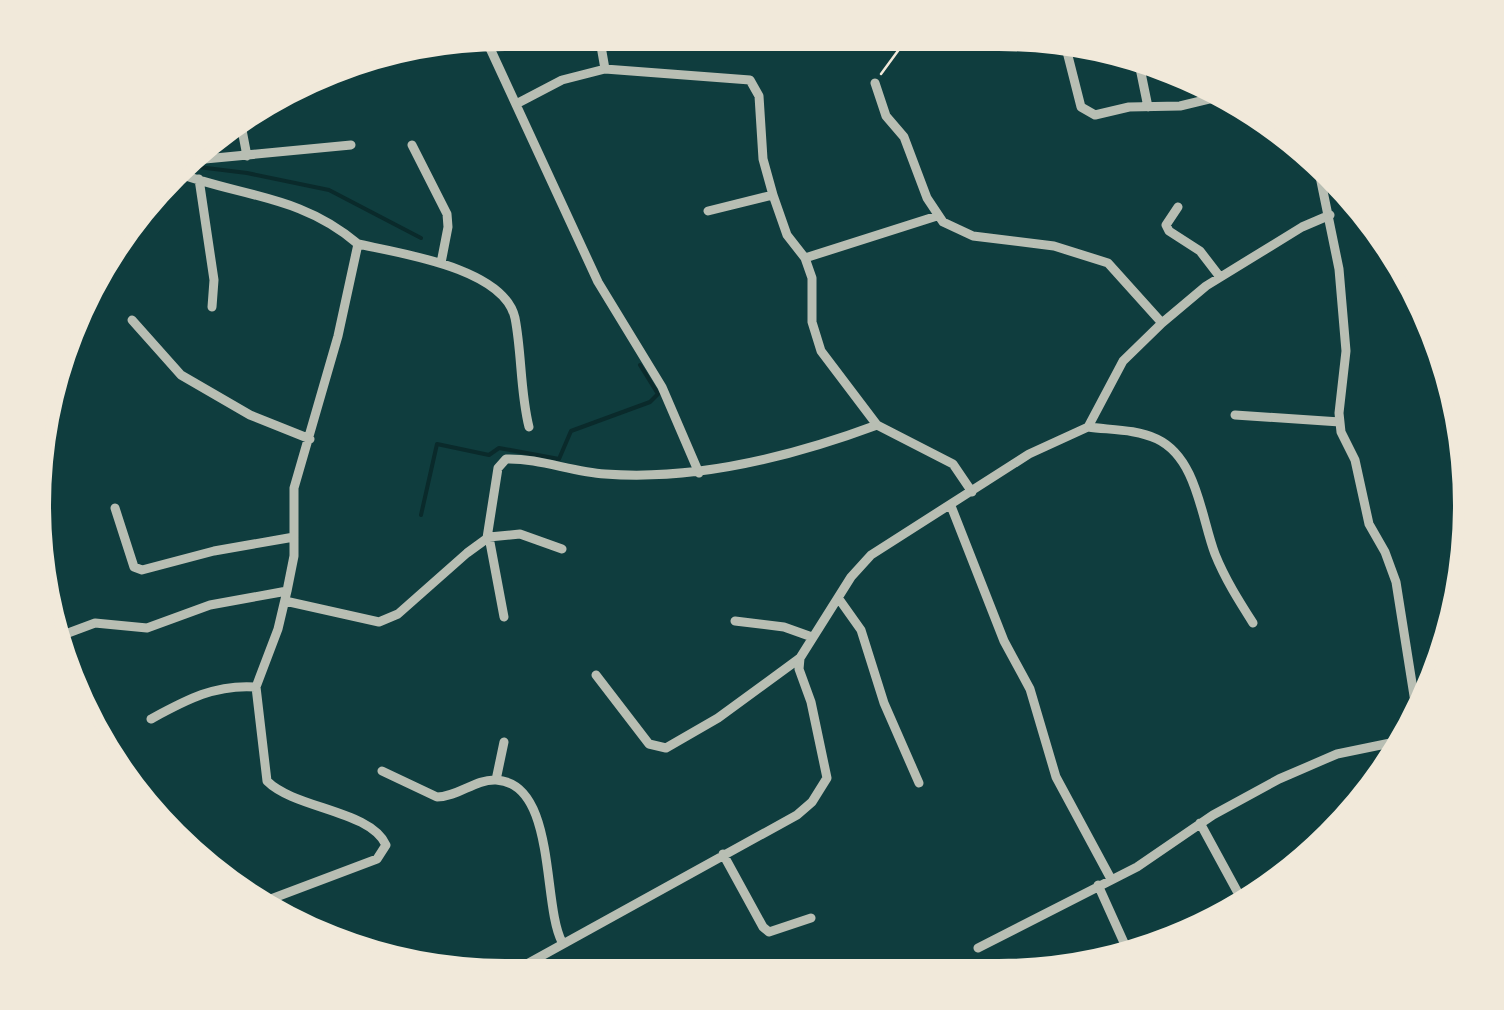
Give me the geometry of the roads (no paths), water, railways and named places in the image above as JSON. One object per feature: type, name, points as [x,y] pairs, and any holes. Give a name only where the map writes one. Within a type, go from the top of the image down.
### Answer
[{"type":"street","points":[[601,45],[605,69]]},
{"type":"street","points":[[489,46],[598,282],[662,387],[699,472]]},
{"type":"street","points":[[1067,50],[1081,107],[1086,113],[1180,106],[1211,97]]},
{"type":"street","points":[[1140,68],[1148,106]]},
{"type":"street","points":[[518,103],[562,80],[605,69],[750,80],[759,96],[762,159],[788,236],[804,258],[814,292],[815,340],[876,425],[953,464],[972,492]]},
{"type":"street","points":[[875,83],[886,116],[904,137],[937,216],[958,232],[1054,246],[1108,263],[1162,323]]},
{"type":"street","points":[[242,128],[247,156]]},
{"type":"street","points":[[204,157],[351,145]]},
{"type":"street","points":[[412,146],[446,214],[448,227],[441,262]]},
{"type":"street","points":[[185,175],[295,205],[325,219],[358,244],[441,262],[482,281],[507,302],[514,314],[522,396],[530,427]]},
{"type":"street","points":[[1322,178],[1340,269],[1346,352],[1340,422],[1356,460],[1364,512],[1396,582],[1415,701]]},
{"type":"street","points":[[199,179],[214,280],[212,307]]},
{"type":"street","points":[[708,211],[773,195]]},
{"type":"street","points":[[1178,207],[1166,225],[1200,251],[1220,278]]},
{"type":"street","points":[[1088,427],[1123,361],[1162,323],[1220,278],[1312,221],[1330,215]]},
{"type":"street","points":[[804,258],[937,216]]},
{"type":"street","points":[[270,900],[377,859],[386,845],[373,829],[284,792],[267,781],[256,687],[286,596],[294,537],[294,488],[338,336],[358,244]]},
{"type":"street","points":[[132,320],[181,375],[250,415],[310,438]]},
{"type":"street","points":[[1235,415],[1340,422]]},
{"type":"street","points":[[504,616],[488,538],[498,468],[506,459],[600,474],[699,472],[800,449],[876,425]]},
{"type":"street","points":[[596,675],[649,744],[666,748],[718,718],[800,658],[851,577],[871,555],[1028,454],[1088,427],[1142,434],[1173,451],[1192,484],[1223,573],[1252,623]]},
{"type":"street","points":[[951,506],[1004,641],[1030,689],[1056,777],[1111,879]]},
{"type":"street","points":[[115,508],[134,567],[142,570],[214,551],[294,537]]},
{"type":"street","points":[[64,635],[95,623],[147,628],[210,605],[286,596],[379,622],[388,620],[488,538],[520,534],[562,549]]},
{"type":"street","points":[[840,599],[861,630],[884,703],[919,783]]},
{"type":"street","points":[[735,622],[784,627],[812,637]]},
{"type":"street","points":[[524,965],[797,814],[812,802],[827,778],[811,702],[799,669],[800,658]]},
{"type":"street","points":[[152,719],[214,689],[233,685],[256,687]]},
{"type":"street","points":[[496,780],[504,742]]},
{"type":"street","points":[[978,948],[1165,850],[1200,824],[1313,762],[1392,743]]},
{"type":"street","points":[[382,771],[437,797],[447,797],[486,780],[514,785],[524,794],[547,852],[555,924],[562,942]]},
{"type":"street","points":[[1200,824],[1237,891]]},
{"type":"street","points":[[723,854],[763,927],[770,932],[811,918]]},
{"type":"street","points":[[1098,885],[1126,947]]},
{"type":"waterway","points":[[194,166],[329,190],[421,238]]},
{"type":"waterway","points":[[421,515],[437,444],[489,455],[499,448],[559,459],[571,431],[650,402],[658,394],[640,365]]}]
